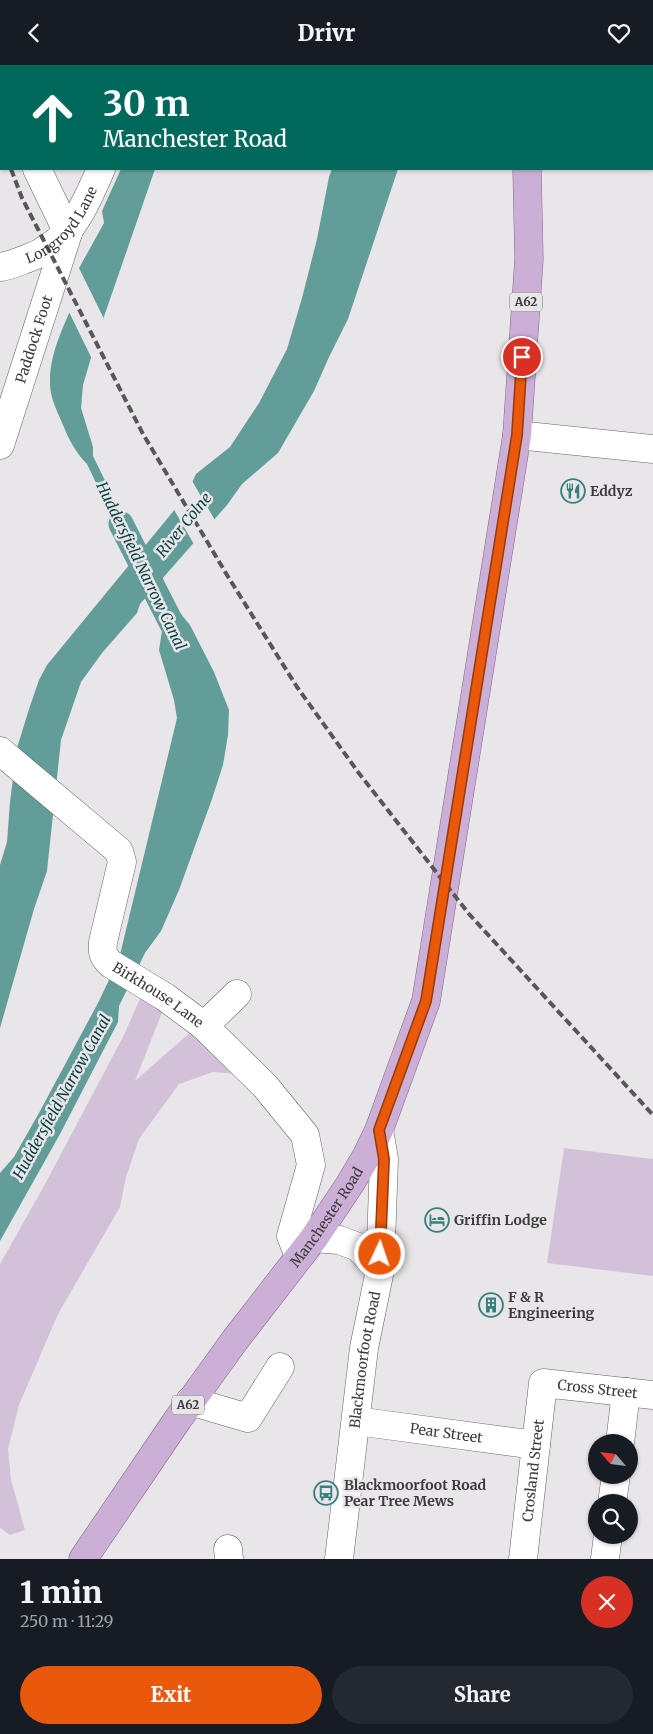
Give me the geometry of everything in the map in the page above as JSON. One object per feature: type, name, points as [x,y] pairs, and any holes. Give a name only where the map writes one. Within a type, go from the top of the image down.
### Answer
[{"type":"main road","name":"Manchester Road","points":[[83,1559],[190,1401],[307,1247],[350,1184],[379,1130],[426,1001],[517,435],[529,259],[527,170]]},
{"type":"street","points":[[37,170],[68,233]]},
{"type":"street","name":"Longroyd Lane","points":[[3,267],[41,254],[68,233],[84,208],[101,170]]},
{"type":"street","name":"Paddock Foot","points":[[0,445],[68,233]]},
{"type":"street","points":[[517,435],[653,449]]},
{"type":"street","name":"Birkhouse Lane","points":[[0,751],[115,847],[121,856],[122,862],[103,942],[103,955],[111,964],[204,1026],[265,1086],[305,1135],[311,1165],[291,1235],[307,1247]]},
{"type":"street","points":[[204,1026],[237,994]]},
{"type":"street","name":"Blackmoorfoot Road","points":[[339,1559],[364,1349],[380,1270],[384,1159],[379,1130]]},
{"type":"street","points":[[307,1247],[339,1240],[358,1247],[380,1270]]},
{"type":"street","points":[[190,1401],[248,1418],[280,1367]]},
{"type":"street","name":"Cross Street","points":[[543,1383],[653,1395]]},
{"type":"street","name":"Crosland Street","points":[[522,1559],[543,1383]]},
{"type":"street","points":[[621,1434],[626,1392]]},
{"type":"street","name":"Pear Street","points":[[356,1421],[536,1445]]},
{"type":"street","points":[[605,1559],[607,1544]]},
{"type":"shaded area","points":[[141,996],[163,1010],[135,1081],[193,1030],[236,1074],[213,1072],[179,1084],[139,1139],[126,1177],[120,1207],[58,1314],[19,1405],[8,1449],[11,1480],[25,1530],[10,1535],[0,1528],[0,1264],[44,1186],[124,1035]]},
{"type":"shaded area","points":[[564,1148],[653,1159],[653,1276],[547,1263]]},
{"type":"water","points":[[121,170],[155,170],[98,334],[83,385],[81,408],[93,447],[93,456],[138,548],[135,554],[130,554],[87,464],[76,451],[68,436],[50,389],[50,372],[55,349],[78,292],[73,279],[104,223],[102,211]]},
{"type":"water","name":"River Colne","points":[[332,170],[398,170],[348,319],[314,391],[278,453],[242,484],[227,505],[140,604],[137,613],[102,653],[81,682],[61,740],[47,871],[34,909],[0,1028],[0,865],[7,842],[17,748],[39,680],[47,665],[185,497],[196,474],[230,447],[259,403],[287,349],[317,239]]},
{"type":"water","points":[[158,595],[165,595],[190,625],[214,672],[229,710],[228,735],[223,765],[179,890],[161,931],[145,953],[119,1006],[118,1022],[60,1134],[0,1241],[0,1173],[14,1157],[39,1113],[98,1003],[119,959],[177,718],[174,700],[159,650],[162,631],[154,603]]},
{"type":"pier","points":[[78,266],[105,321],[93,361],[68,310],[75,292],[71,279]]},
{"type":"pier","points":[[191,479],[216,522],[195,546],[173,508],[183,495]]},
{"type":"waterway","name":"Huddersfield Narrow Canal","points":[[121,524],[172,624]]},
{"type":"railway","points":[[11,170],[22,198],[143,434],[227,575],[297,687],[358,772],[469,914],[653,1115]]},
{"type":"place","name":"Eddyz","points":[[573,491]]},
{"type":"place","name":"Griffin Lodge","points":[[437,1220]]},
{"type":"place","name":"F & R Engineering","points":[[491,1305]]},
{"type":"place","name":"Blackmoorfoot Road Pear Tree Mews","points":[[326,1493]]},
{"type":"route","points":[[380,1254],[384,1159],[379,1130],[426,1001],[517,435],[522,357]]}]
